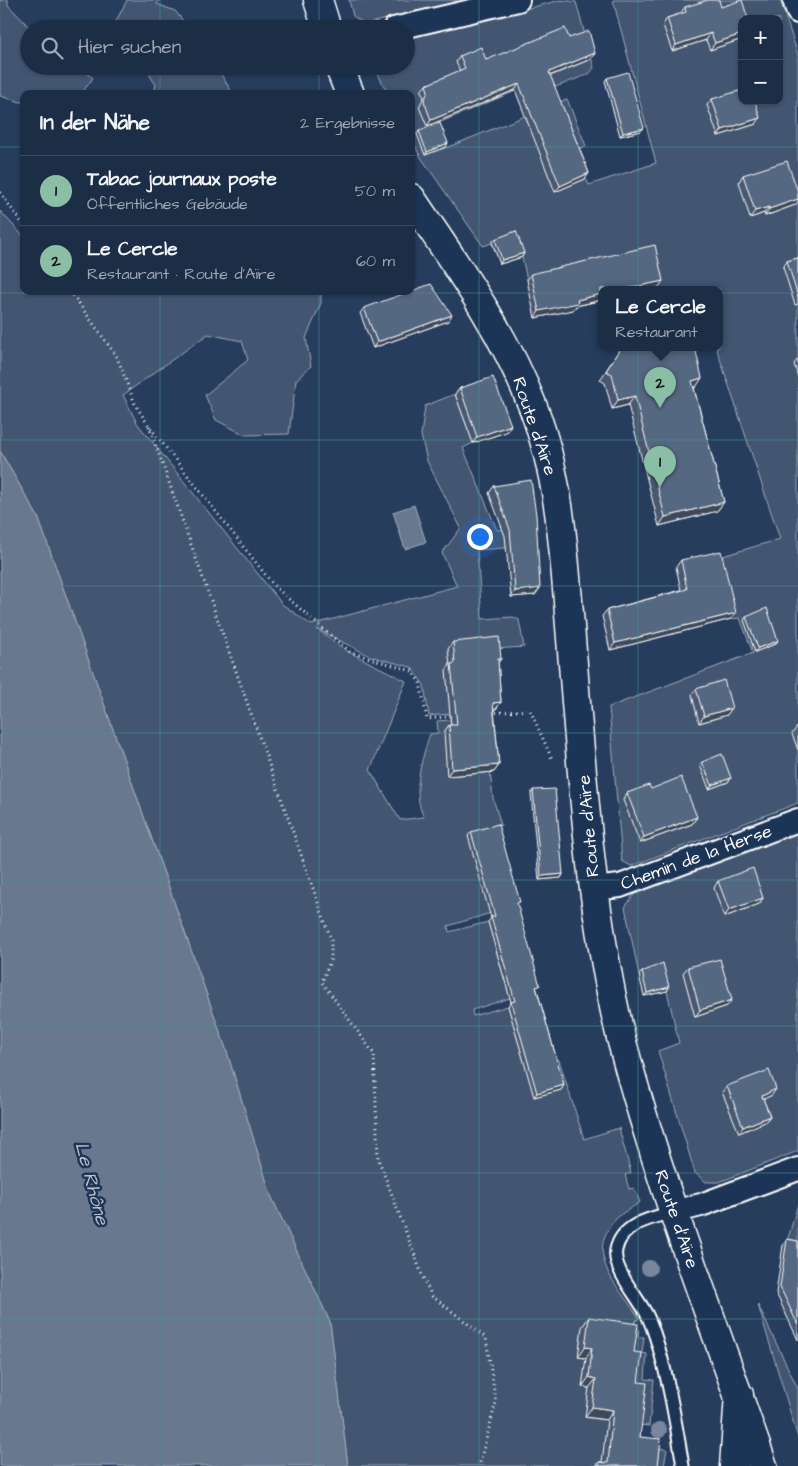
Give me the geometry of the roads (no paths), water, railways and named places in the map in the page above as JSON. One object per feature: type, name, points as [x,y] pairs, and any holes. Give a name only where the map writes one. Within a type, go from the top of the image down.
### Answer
[{"type":"street","points":[[318,0],[324,20]]},
{"type":"street","points":[[415,24],[518,0]]},
{"type":"street","points":[[794,0],[798,12]]},
{"type":"street","points":[[343,75],[349,90]]},
{"type":"street","name":"Route d'Aïre","points":[[415,204],[467,280],[503,342],[533,407],[546,450],[562,524],[594,889],[601,941],[621,1037],[673,1212],[763,1466]]},
{"type":"street","name":"Chemin de la Herse","points":[[594,889],[620,886],[798,820]]},
{"type":"street","points":[[673,1212],[702,1205],[798,1169]]},
{"type":"street","points":[[734,1466],[739,1395]]},
{"type":"lane","points":[[673,1212],[634,1225],[619,1240],[615,1260],[619,1271],[634,1292],[648,1318],[659,1349],[683,1466]]},
{"type":"water","name":"Le Rhône","points":[[0,451],[38,517],[226,1049],[271,1196],[330,1322],[348,1466],[0,1466]]},
{"type":"water","points":[[414,505],[426,542],[405,549],[393,512]]},
{"type":"place","name":"Le Cercle","points":[[660,408]]},
{"type":"place","name":"Tabac journaux poste","points":[[660,487]]}]
